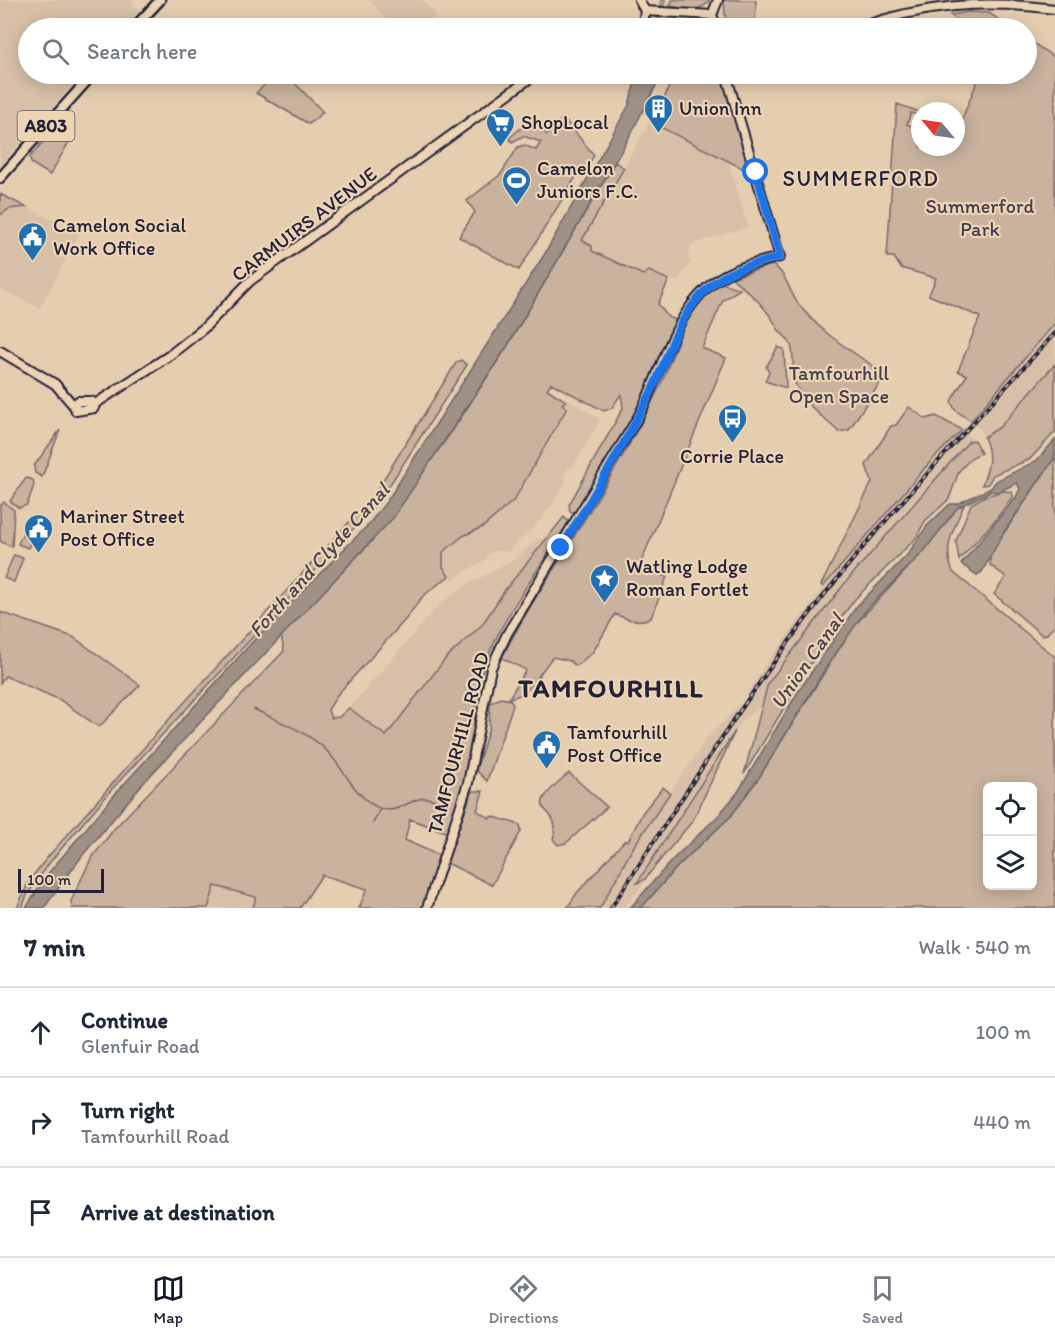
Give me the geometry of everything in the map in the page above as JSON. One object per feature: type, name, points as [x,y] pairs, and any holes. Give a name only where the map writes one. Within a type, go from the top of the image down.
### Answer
[{"type":"main road","points":[[143,18],[160,0]]},
{"type":"main road","points":[[639,0],[645,11],[644,18]]},
{"type":"main road","points":[[713,18],[712,15],[718,0]]},
{"type":"main road","points":[[885,18],[957,3],[1055,9]]},
{"type":"main road","points":[[645,11],[712,15]]},
{"type":"main road","name":"A803","points":[[0,178],[84,84]]},
{"type":"main road","name":"CARMUIRS AVENUE","points":[[0,351],[63,391],[76,403],[76,411],[91,410],[95,404],[170,356],[204,328],[250,281],[522,84]]},
{"type":"main road","name":"TAMFOURHILL ROAD","points":[[427,908],[468,783],[491,668],[507,634],[638,417],[652,391],[681,322],[708,287],[724,276],[739,268],[780,257],[729,84]]},
{"type":"shaded area","points":[[0,0],[133,0],[132,5],[140,10],[132,18],[18,18],[18,84],[74,84],[0,165]]},
{"type":"shaded area","points":[[370,0],[422,0],[436,15],[432,18],[385,18]]},
{"type":"shaded area","points":[[634,84],[657,84],[626,143],[508,345],[393,518],[146,780],[82,856],[44,908],[26,908],[46,876],[117,792],[256,638],[368,525],[387,501],[544,255],[629,105]]},
{"type":"shaded area","points":[[650,121],[729,163],[748,227],[692,244],[688,257],[691,261],[678,281],[669,280],[650,271],[644,276],[592,251],[582,240]]},
{"type":"shaded area","name":"Camelon Social Work Office","points":[[0,194],[79,234],[40,308],[0,289]]},
{"type":"shaded area","points":[[1055,296],[1055,364],[1000,427],[984,437],[979,427],[955,410],[951,401],[955,392],[960,384]]},
{"type":"shaded area","points":[[571,401],[598,418],[599,422],[573,467],[568,468],[564,475],[566,480],[555,501],[537,524],[507,552],[494,551],[488,554],[485,560],[453,579],[443,567],[443,552],[463,536],[483,527],[514,500],[566,407],[561,404]]},
{"type":"shaded area","points":[[962,430],[974,440],[969,441],[903,514],[766,703],[742,721],[693,820],[624,908],[600,908],[634,846],[708,737],[743,702],[763,668],[836,571],[930,462]]},
{"type":"shaded area","points":[[1055,440],[1055,457],[1004,532],[982,572],[977,575],[961,564],[1016,497],[1020,489],[1017,483],[998,492],[991,491],[958,507],[924,551],[867,609],[827,666],[760,776],[731,816],[679,865],[641,908],[630,908],[673,859],[717,817],[738,792],[798,692],[856,607],[908,554],[927,526],[950,504],[957,504],[991,488],[996,481],[1036,461]]},
{"type":"shaded area","points":[[539,538],[543,540],[482,625],[446,658],[386,737],[349,708],[437,607],[463,587],[515,559]]},
{"type":"shaded area","points":[[215,886],[257,897],[253,908],[208,908]]},
{"type":"green space","points":[[672,0],[710,0],[702,7],[692,9],[670,6]]},
{"type":"green space","points":[[724,0],[756,0],[755,18],[725,18]]},
{"type":"green space","points":[[969,12],[989,13],[996,18],[954,18],[950,15]]},
{"type":"green space","name":"Summerford Park","points":[[1037,46],[1055,58],[1055,323],[971,421],[955,410],[951,401],[967,375],[958,371],[980,317],[929,295],[936,278],[901,268],[894,257],[887,257],[897,104],[911,109],[907,124],[911,126],[911,156],[965,156],[965,112],[976,84],[1037,84]]},
{"type":"green space","points":[[265,84],[296,84],[323,112],[309,124],[256,93]]},
{"type":"green space","points":[[670,84],[726,84],[750,172],[654,124]]},
{"type":"green space","points":[[533,118],[547,135],[563,118],[594,155],[582,176],[577,175],[519,270],[459,237],[475,212],[467,201],[501,174],[518,147],[524,145],[536,150],[541,142],[523,136],[512,142],[509,138]]},
{"type":"green space","points":[[53,130],[69,142],[50,175],[31,163],[30,157]]},
{"type":"green space","points":[[615,162],[624,168],[582,240],[592,246],[592,251],[643,275],[649,271],[669,280],[658,304],[668,317],[676,320],[649,391],[576,514],[570,511],[569,505],[623,408],[621,394],[612,408],[604,411],[551,383],[547,389],[566,401],[562,404],[567,408],[514,500],[483,527],[463,536],[443,552],[443,567],[449,576],[423,596],[405,620],[337,695],[328,710],[331,718],[339,717],[349,708],[386,736],[446,658],[482,625],[505,590],[564,517],[569,522],[518,599],[487,659],[477,689],[468,767],[448,833],[410,819],[405,840],[440,856],[422,908],[359,908],[367,889],[322,875],[300,908],[253,908],[256,897],[215,886],[208,908],[72,908],[71,901],[91,859],[114,829],[284,651],[281,635],[373,540],[453,430],[508,345]]},
{"type":"green space","points":[[0,194],[26,207],[9,209],[0,215]]},
{"type":"green space","name":"Tamfourhill Open Space","points":[[772,265],[781,272],[797,302],[815,322],[879,370],[881,381],[849,430],[839,432],[806,401],[794,379],[792,347],[789,341],[779,331],[763,307],[732,278]]},
{"type":"green space","points":[[722,283],[740,289],[723,300],[702,348],[726,358],[639,567],[667,577],[651,618],[633,620],[615,614],[593,652],[576,666],[570,661],[553,657],[530,687],[517,696],[509,698],[526,670],[502,658],[530,606],[638,429],[660,386],[690,315],[709,291]]},
{"type":"green space","points":[[778,347],[784,349],[786,388],[765,381],[769,372],[766,367]]},
{"type":"green space","points":[[461,360],[467,365],[380,500],[112,789],[50,862],[27,895],[22,908],[17,908],[29,881],[46,859],[163,726],[373,496],[456,363]]},
{"type":"green space","points":[[1055,364],[1055,432],[1030,459],[993,475],[988,484],[982,485],[989,461],[984,437],[1000,427]]},
{"type":"green space","points":[[909,407],[926,419],[936,416],[962,430],[930,462],[823,587],[821,585],[872,482],[866,465],[891,426],[896,425]]},
{"type":"green space","points":[[60,430],[42,477],[35,473],[34,466]]},
{"type":"green space","points":[[974,440],[981,453],[972,457],[959,471],[949,499],[925,521],[916,538],[855,599],[825,640],[744,774],[768,683],[845,583],[969,441]]},
{"type":"green space","points":[[1055,457],[1055,624],[1047,634],[1042,635],[994,594],[1006,577],[990,565],[990,554]]},
{"type":"green space","points":[[26,478],[33,480],[34,485],[27,505],[19,508],[10,501]]},
{"type":"green space","points":[[1004,491],[1012,492],[1013,496],[997,518],[959,560],[956,541],[971,504],[985,496]]},
{"type":"green space","points":[[4,502],[14,510],[12,547],[0,541],[0,506]]},
{"type":"green space","points":[[964,505],[949,546],[953,572],[1055,657],[1055,908],[641,908],[679,865],[731,816],[760,776],[852,628],[924,551],[958,507]]},
{"type":"green space","points":[[29,519],[38,523],[28,548],[18,544]]},
{"type":"green space","points":[[14,555],[23,558],[14,582],[4,578]]},
{"type":"green space","points":[[0,612],[73,637],[140,685],[99,727],[60,700],[5,676],[0,683]]},
{"type":"green space","points":[[501,698],[511,700],[513,705],[487,781],[476,770],[489,728],[490,703]]},
{"type":"green space","points":[[735,731],[693,820],[644,880],[637,883]]},
{"type":"green space","points":[[569,773],[607,807],[566,843],[558,845],[553,839],[555,827],[553,819],[542,804],[553,787]]},
{"type":"green space","points":[[663,787],[670,793],[634,846],[600,908],[567,908],[577,893],[625,840],[628,841],[643,812]]},
{"type":"green space","points":[[472,791],[483,791],[477,811],[490,818],[492,816],[520,825],[521,831],[492,885],[447,863]]},
{"type":"waterway","name":"Forth and Clyde Canal","points":[[659,18],[663,0]]},
{"type":"waterway","points":[[254,709],[299,731],[323,747],[363,797],[379,808],[391,810],[423,798],[433,799],[449,806]]},
{"type":"waterway","points":[[373,823],[380,809]]},
{"type":"railway","points":[[611,908],[737,715],[818,603],[904,500],[1055,333]]},
{"type":"place","name":"Union Inn","points":[[658,134]]},
{"type":"place","name":"ShopLocal","points":[[500,148]]},
{"type":"place","name":"Camelon Juniors F.C.","points":[[516,206]]},
{"type":"place","name":"Camelon Social Work Office","points":[[32,262]]},
{"type":"place","name":"Corrie Place","points":[[732,444]]},
{"type":"place","name":"Mariner Street Post Office","points":[[39,554]]},
{"type":"place","name":"Watling Lodge Roman Fortlet","points":[[605,604]]},
{"type":"place","name":"Tamfourhill Post Office","points":[[546,770]]},
{"type":"district","name":"SUMMERFORD","points":[[861,178]]},
{"type":"district","name":"TAMFOURHILL","points":[[611,688]]},
{"type":"route","points":[[561,548],[638,417],[652,391],[673,337],[696,301],[708,287],[739,268],[780,257],[756,172]]},
{"type":"water label","name":"Union Canal","points":[[807,661]]}]
